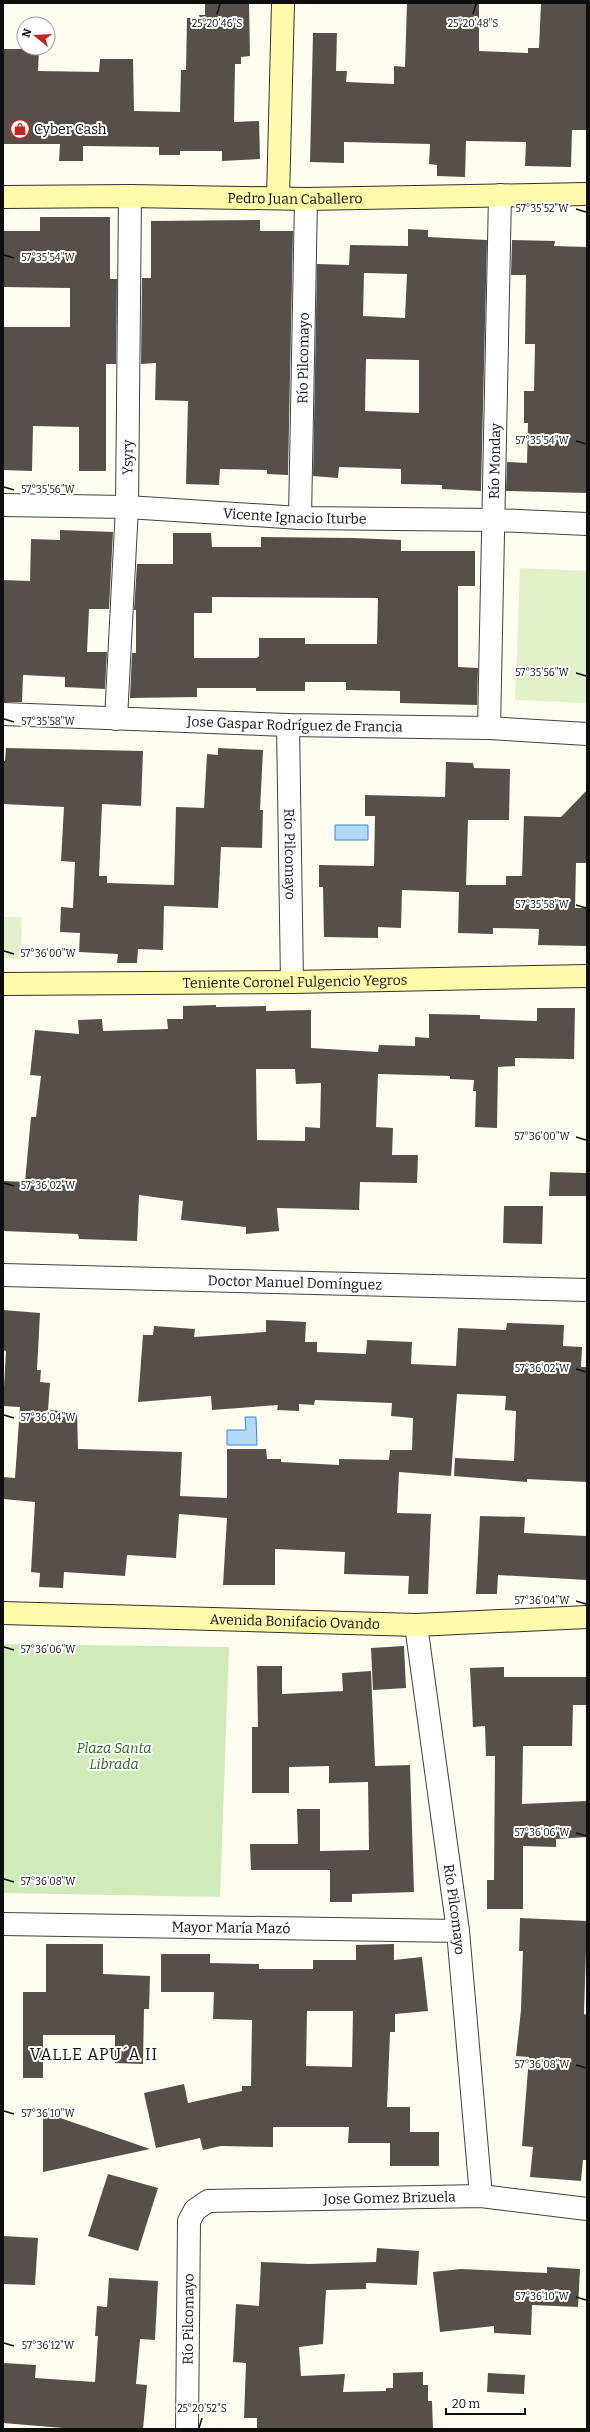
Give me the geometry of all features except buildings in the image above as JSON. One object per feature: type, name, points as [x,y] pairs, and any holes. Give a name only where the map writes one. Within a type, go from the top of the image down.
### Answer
[{"type":"street","points":[[278,198],[283,3]]},
{"type":"street","name":"Pedro Juan Caballero","points":[[3,197],[130,196],[306,199],[587,194]]},
{"type":"street","name":"Río Monday","points":[[489,728],[500,195]]},
{"type":"street","name":"Ysyry","points":[[116,719],[127,507],[130,196]]},
{"type":"street","name":"Río Pilcomayo","points":[[300,518],[306,199]]},
{"type":"street","name":"Vicente Ignacio Iturbe","points":[[3,505],[127,507],[300,518],[494,520],[587,524]]},
{"type":"street","name":"Jose Gaspar Rodríguez de Francia","points":[[3,714],[288,725],[489,728],[587,734]]},
{"type":"street","name":"Río Pilcomayo","points":[[288,725],[292,982]]},
{"type":"street","name":"Teniente Coronel Fulgencio Yegros","points":[[3,984],[292,982],[587,976]]},
{"type":"street","name":"Doctor Manuel Domínguez","points":[[3,1276],[587,1290]]},
{"type":"street","name":"Avenida Bonifacio Ovando","points":[[3,1613],[416,1625],[587,1617]]},
{"type":"street","name":"Río Pilcomayo","points":[[416,1625],[458,1931],[481,2196]]},
{"type":"street","name":"Mayor María Mazó","points":[[3,1924],[458,1931]]},
{"type":"street","name":"Jose Gomez Brizuela","points":[[195,2210],[208,2201],[481,2196],[587,2209]]},
{"type":"street","name":"Río Pilcomayo","points":[[187,2429],[189,2221],[195,2210]]},
{"type":"green space","points":[[520,568],[587,571],[587,703],[515,700]]},
{"type":"green space","points":[[3,917],[22,917],[21,959],[3,958]]},
{"type":"green space","name":"Plaza Santa Librada","points":[[3,1644],[229,1647],[220,1897],[3,1893]]},
{"type":"water","points":[[335,825],[368,825],[368,840],[335,840]]},
{"type":"water","points":[[245,1417],[256,1417],[257,1445],[227,1445],[227,1430],[246,1430]]},
{"type":"place","name":"Cyber Cash","points":[[20,129]]},
{"type":"district","name":"VALLE APU´A II","points":[[94,2054]]}]
